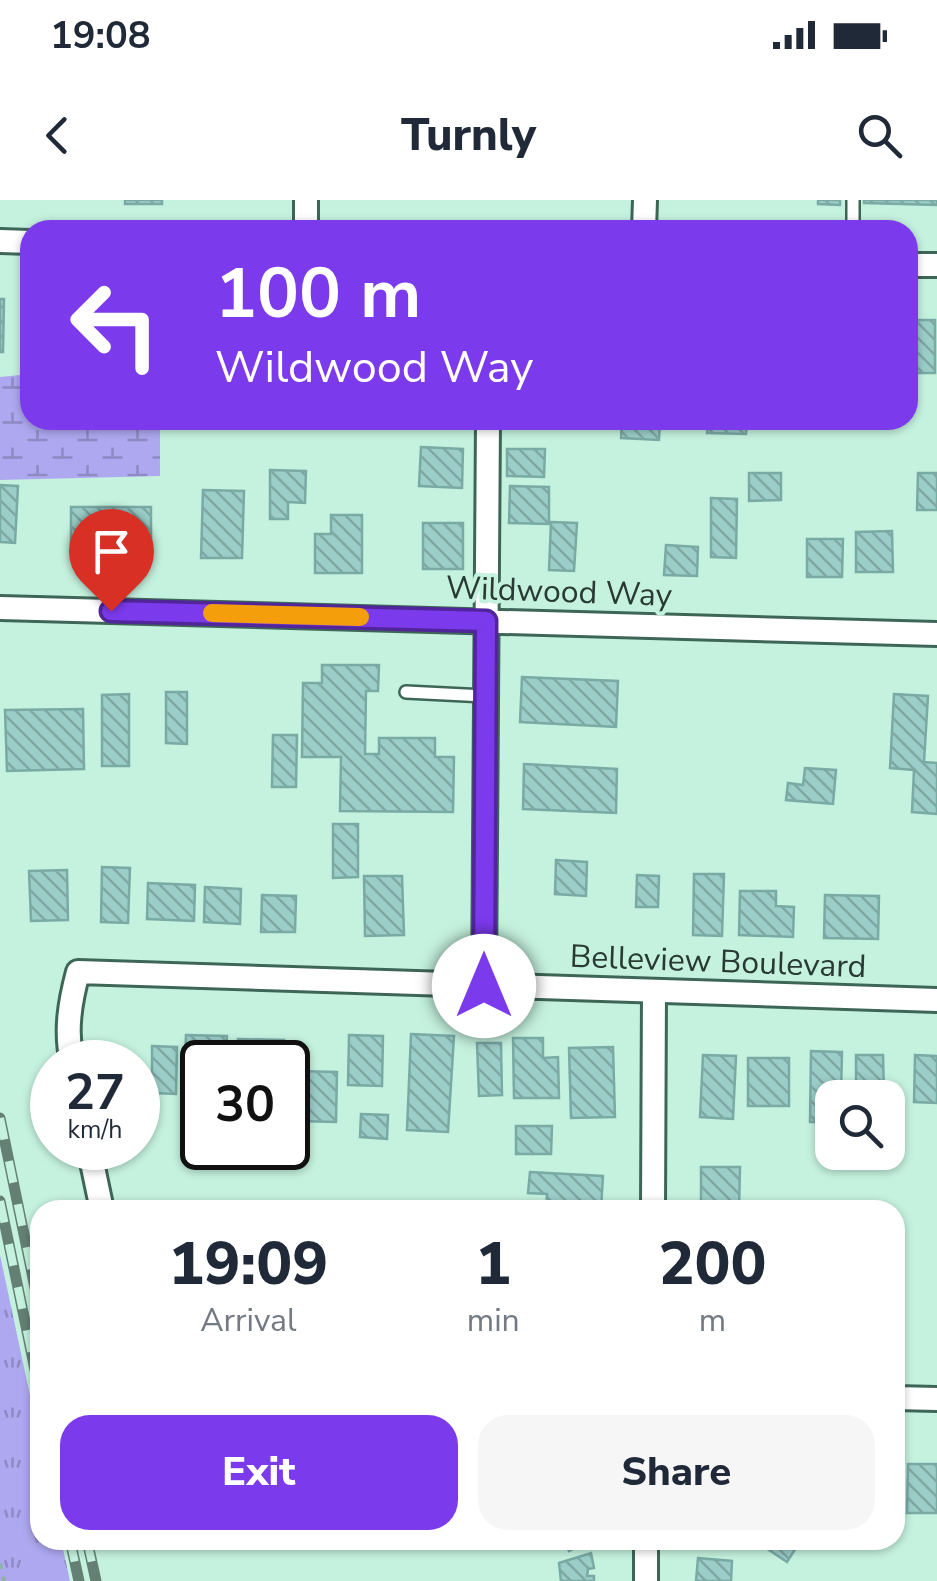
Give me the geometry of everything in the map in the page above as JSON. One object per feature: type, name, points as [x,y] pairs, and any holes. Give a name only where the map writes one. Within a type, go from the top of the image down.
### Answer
[{"type":"street","points":[[484,986],[488,430]]},
{"type":"street","name":"Wildwood Way","points":[[0,608],[937,634]]},
{"type":"street","name":"Belleview Boulevard","points":[[68,1040],[78,972],[937,1000]]},
{"type":"street","points":[[653,1200],[654,991]]},
{"type":"street","points":[[94,1170],[100,1200]]},
{"type":"street","points":[[905,1398],[937,1399]]},
{"type":"street","points":[[646,1550],[646,1581]]},
{"type":"lane","points":[[406,692],[485,696]]},
{"type":"path","points":[[0,1564],[4,1581]]},
{"type":"green space","points":[[20,375],[20,430],[160,430],[160,476],[0,480],[0,377]]},
{"type":"green space","points":[[0,1255],[30,1395],[30,1550],[63,1550],[70,1581],[0,1581]]},
{"type":"building","points":[[125,200],[162,200],[162,204],[125,204]]},
{"type":"building","points":[[818,200],[840,200],[840,205],[818,204]]},
{"type":"building","points":[[937,200],[937,205],[864,203]]},
{"type":"building","points":[[0,299],[4,299],[3,352],[0,352]]},
{"type":"building","points":[[918,320],[935,320],[935,373],[918,373]]},
{"type":"building","points":[[621,430],[660,430],[659,440],[621,438]]},
{"type":"building","points":[[707,430],[746,430],[746,434],[707,433]]},
{"type":"building","points":[[421,447],[463,449],[462,488],[419,486]]},
{"type":"building","points":[[507,449],[545,449],[544,477],[507,476]]},
{"type":"building","points":[[270,470],[306,471],[305,503],[288,502],[288,519],[270,519]]},
{"type":"building","points":[[749,473],[781,473],[781,500],[749,501]]},
{"type":"building","points":[[918,473],[937,473],[937,510],[917,510]]},
{"type":"building","points":[[0,485],[18,486],[15,543],[0,542]]},
{"type":"building","points":[[510,486],[549,487],[549,524],[509,523]]},
{"type":"building","points":[[203,490],[244,491],[242,558],[201,558]]},
{"type":"building","points":[[711,498],[737,499],[736,558],[711,557]]},
{"type":"building","points":[[71,507],[151,507],[151,550],[71,550]]},
{"type":"building","points":[[331,515],[362,515],[362,573],[315,573],[315,534],[331,534]]},
{"type":"building","points":[[551,522],[577,523],[574,571],[549,570]]},
{"type":"building","points":[[423,523],[463,523],[463,569],[423,569]]},
{"type":"building","points":[[892,531],[893,572],[856,572],[856,532]]},
{"type":"building","points":[[807,539],[843,539],[842,577],[807,577]]},
{"type":"building","points":[[666,545],[698,547],[697,576],[664,575]]},
{"type":"building","points":[[322,665],[379,665],[378,691],[366,691],[365,754],[379,754],[379,738],[435,738],[435,757],[454,757],[453,812],[340,811],[341,757],[302,757],[303,683],[322,683]]},
{"type":"building","points":[[522,677],[618,681],[616,727],[520,722]]},
{"type":"building","points":[[166,692],[187,692],[187,744],[166,743]]},
{"type":"building","points":[[129,694],[129,766],[102,766],[102,695]]},
{"type":"building","points":[[894,694],[928,696],[924,762],[937,763],[937,814],[912,812],[914,770],[890,768]]},
{"type":"building","points":[[83,709],[84,769],[7,771],[5,710]]},
{"type":"building","points":[[273,735],[297,735],[296,787],[272,787]]},
{"type":"building","points":[[524,764],[617,769],[616,813],[523,809]]},
{"type":"building","points":[[805,768],[836,770],[833,804],[786,800],[788,783],[803,785]]},
{"type":"building","points":[[333,824],[358,824],[358,877],[333,878]]},
{"type":"building","points":[[556,860],[587,862],[586,896],[555,894]]},
{"type":"building","points":[[102,867],[130,868],[128,923],[101,922]]},
{"type":"building","points":[[67,870],[68,920],[31,921],[29,871]]},
{"type":"building","points":[[694,874],[724,874],[722,936],[693,935]]},
{"type":"building","points":[[637,875],[659,876],[658,907],[636,907]]},
{"type":"building","points":[[364,876],[402,876],[404,935],[365,936]]},
{"type":"building","points":[[148,883],[195,885],[194,921],[147,919]]},
{"type":"building","points":[[205,887],[241,889],[240,924],[204,922]]},
{"type":"building","points":[[740,891],[776,891],[776,906],[794,907],[793,937],[739,935]]},
{"type":"building","points":[[262,895],[296,896],[295,932],[261,932]]},
{"type":"building","points":[[825,895],[879,896],[878,939],[824,938]]},
{"type":"building","points":[[411,1034],[454,1036],[448,1132],[407,1130]]},
{"type":"building","points":[[186,1035],[227,1036],[227,1040],[186,1040]]},
{"type":"building","points":[[349,1035],[383,1036],[382,1086],[348,1085]]},
{"type":"building","points":[[513,1038],[543,1038],[543,1058],[558,1057],[559,1098],[514,1098]]},
{"type":"building","points":[[477,1043],[501,1043],[502,1095],[479,1096]]},
{"type":"building","points":[[160,1046],[177,1047],[176,1094],[160,1093]]},
{"type":"building","points":[[613,1047],[615,1117],[571,1118],[569,1048]]},
{"type":"building","points":[[811,1051],[842,1052],[841,1080],[815,1080],[815,1122],[810,1122]]},
{"type":"building","points":[[703,1055],[736,1056],[733,1119],[700,1117]]},
{"type":"building","points":[[856,1055],[883,1055],[884,1080],[856,1080]]},
{"type":"building","points":[[915,1055],[937,1056],[937,1103],[914,1102]]},
{"type":"building","points":[[748,1058],[789,1058],[789,1106],[748,1106]]},
{"type":"building","points":[[310,1071],[337,1072],[336,1122],[310,1121]]},
{"type":"building","points":[[361,1114],[388,1115],[387,1139],[360,1137]]},
{"type":"building","points":[[516,1126],[552,1126],[551,1154],[516,1154]]},
{"type":"building","points":[[701,1167],[740,1167],[739,1200],[701,1200]]},
{"type":"building","points":[[530,1172],[603,1176],[602,1200],[547,1200],[547,1194],[528,1193]]},
{"type":"building","points":[[908,1464],[937,1464],[937,1513],[907,1513]]},
{"type":"building","points":[[769,1550],[795,1550],[787,1562]]},
{"type":"building","points":[[591,1553],[594,1568],[588,1569],[587,1576],[594,1576],[594,1581],[561,1581],[559,1563]]},
{"type":"building","points":[[698,1558],[732,1561],[731,1581],[696,1581]]},
{"type":"railway","points":[[0,1118],[30,1264]]},
{"type":"railway","points":[[0,1201],[30,1346]]},
{"type":"railway","points":[[72,1550],[79,1581]]},
{"type":"railway","points":[[89,1550],[96,1581]]},
{"type":"slow traffic","points":[[212,613],[360,617]]},
{"type":"route","points":[[111,611],[486,621],[484,986]]}]
